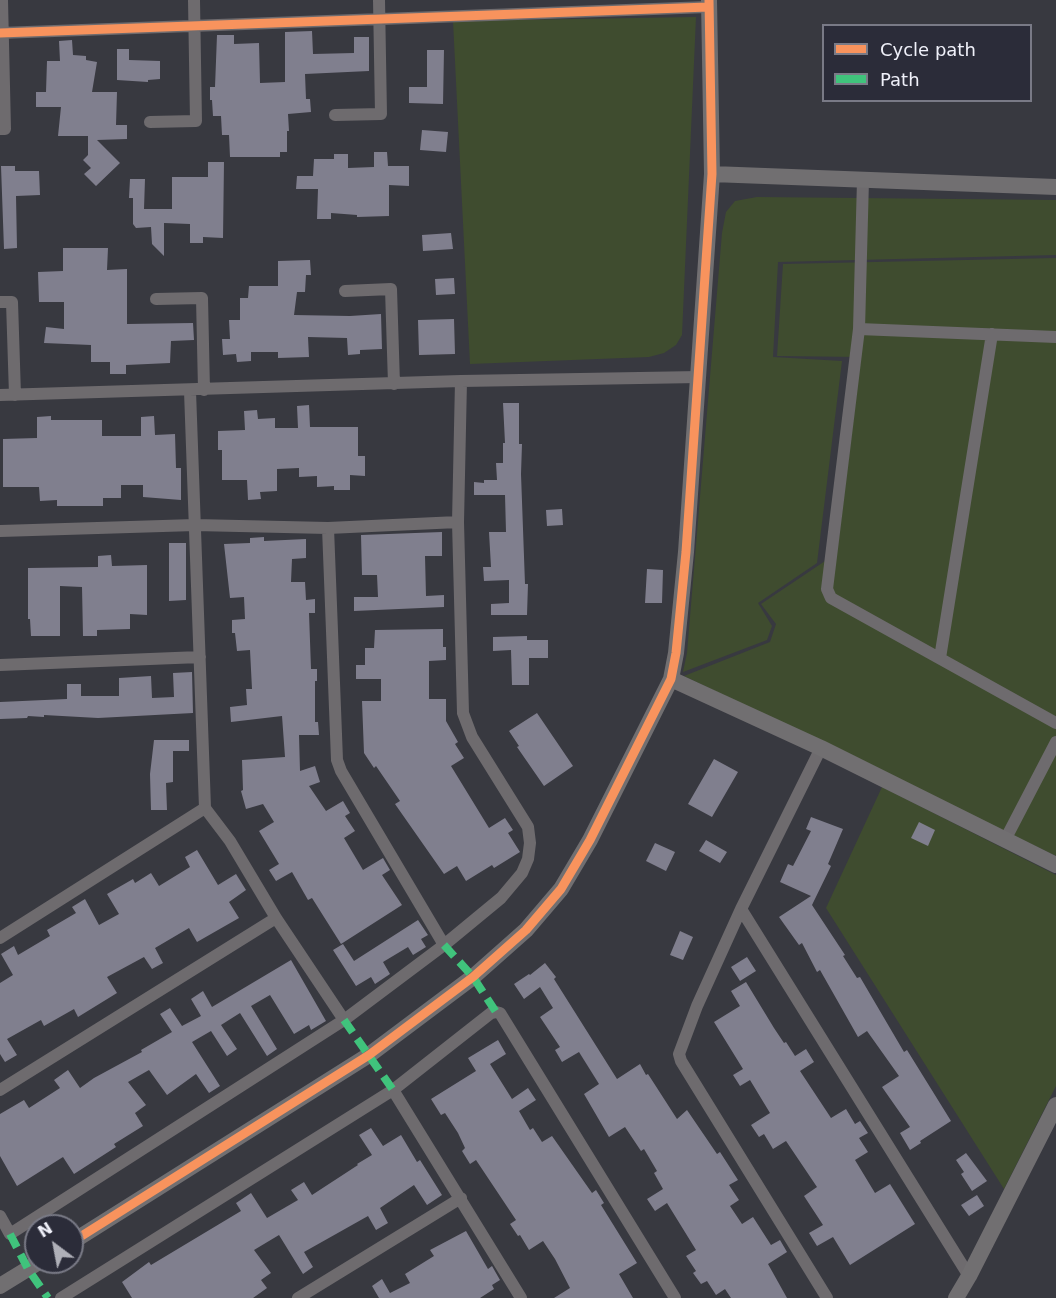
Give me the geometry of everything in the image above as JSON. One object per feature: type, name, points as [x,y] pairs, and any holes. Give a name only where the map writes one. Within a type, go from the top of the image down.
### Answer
[{"type":"street","points":[[0,129],[5,129],[2,0]]},
{"type":"street","points":[[150,122],[196,122],[194,0]]},
{"type":"street","points":[[335,115],[381,114],[379,0]]},
{"type":"street","points":[[1,33],[379,19],[708,3],[711,174],[699,377],[676,653],[671,679],[590,840],[561,889],[526,930],[473,977],[369,1055],[84,1234]]},
{"type":"street","points":[[711,174],[1056,187]]},
{"type":"street","points":[[863,180],[859,329],[826,589],[831,598],[1056,723]]},
{"type":"street","points":[[345,291],[391,290],[394,384]]},
{"type":"street","points":[[156,299],[202,298],[204,390]]},
{"type":"street","points":[[0,302],[12,302],[15,395]]},
{"type":"street","points":[[859,329],[1056,337]]},
{"type":"street","points":[[940,658],[992,334]]},
{"type":"street","points":[[0,395],[461,381],[699,377]]},
{"type":"street","points":[[0,1216],[10,1234],[344,1020],[444,945],[501,898],[522,873],[528,859],[530,843],[528,827],[472,737],[463,713],[458,522],[461,381]]},
{"type":"street","points":[[190,391],[205,808],[230,841],[276,918],[344,1020]]},
{"type":"street","points":[[0,531],[195,525],[328,528],[458,522]]},
{"type":"street","points":[[328,528],[337,760],[341,771],[444,945]]},
{"type":"street","points":[[0,665],[200,657]]},
{"type":"street","points":[[671,679],[821,748],[1056,865]]},
{"type":"street","points":[[1005,840],[1056,742]]},
{"type":"street","points":[[821,748],[741,909],[697,1006],[679,1054],[681,1061],[827,1298]]},
{"type":"street","points":[[0,938],[205,808]]},
{"type":"street","points":[[741,909],[969,1276]]},
{"type":"street","points":[[0,1090],[276,918]]},
{"type":"street","points":[[61,1298],[393,1090],[491,1013],[500,1013],[675,1298]]},
{"type":"street","points":[[393,1090],[521,1298]]},
{"type":"street","points":[[956,1298],[1056,1105]]},
{"type":"street","points":[[298,1298],[461,1198]]},
{"type":"street","points":[[0,1286],[24,1271]]},
{"type":"green space","points":[[696,17],[682,335],[676,345],[664,353],[649,357],[470,364],[453,21]]},
{"type":"green space","points":[[757,197],[1056,200],[1056,255],[778,262],[773,357],[842,361],[817,563],[758,603],[772,626],[767,640],[683,672],[687,653],[722,233],[726,212],[735,201]]},
{"type":"green space","points":[[1056,258],[1056,856],[684,676],[770,642],[776,624],[761,604],[837,553],[861,357],[777,356],[783,264]]},
{"type":"green space","points":[[882,787],[1056,875],[1056,1086],[1004,1189],[826,908]]},
{"type":"building","points":[[312,31],[313,54],[354,53],[354,37],[369,37],[369,71],[305,74],[306,99],[310,99],[311,112],[288,114],[287,152],[280,152],[280,157],[230,157],[229,135],[222,135],[221,116],[213,116],[212,100],[210,100],[210,87],[215,87],[217,35],[234,35],[234,44],[259,43],[260,83],[285,82],[285,32]]},
{"type":"building","points":[[72,40],[73,55],[86,56],[86,60],[97,62],[92,92],[117,92],[116,125],[127,125],[127,139],[97,140],[120,163],[96,186],[84,174],[91,168],[83,160],[88,155],[88,136],[58,136],[61,107],[36,107],[36,92],[46,92],[47,61],[60,61],[59,41]]},
{"type":"building","points":[[117,49],[129,49],[129,60],[160,61],[160,79],[148,80],[148,82],[117,80]]},
{"type":"building","points":[[427,50],[444,50],[443,104],[409,103],[409,87],[427,87]]},
{"type":"building","points":[[422,130],[448,132],[446,152],[420,150]]},
{"type":"building","points":[[374,152],[387,152],[388,166],[409,166],[409,186],[389,185],[389,216],[357,217],[357,215],[331,213],[331,219],[317,219],[318,189],[296,189],[297,176],[313,176],[314,159],[334,159],[334,154],[348,154],[348,168],[374,167]]},
{"type":"building","points":[[208,162],[224,162],[223,238],[203,237],[203,243],[190,243],[190,224],[164,223],[164,256],[152,244],[151,227],[136,228],[133,224],[133,198],[129,198],[130,179],[145,179],[144,209],[172,209],[172,177],[208,177]]},
{"type":"building","points":[[1,166],[15,166],[15,171],[39,171],[40,195],[16,196],[17,248],[4,249]]},
{"type":"building","points":[[451,233],[453,249],[423,251],[422,235]]},
{"type":"building","points":[[63,248],[108,248],[107,270],[127,269],[127,324],[193,323],[194,340],[171,341],[170,363],[126,365],[126,374],[110,374],[110,362],[91,362],[91,345],[44,343],[46,327],[64,329],[64,302],[39,302],[38,272],[63,271]]},
{"type":"building","points":[[310,260],[311,275],[306,275],[305,292],[297,292],[294,315],[381,314],[382,349],[360,350],[360,354],[348,355],[347,338],[308,337],[309,357],[278,358],[278,352],[251,352],[251,361],[237,362],[236,354],[223,355],[222,339],[230,339],[229,320],[240,320],[240,298],[248,298],[249,286],[278,286],[278,261]]},
{"type":"building","points":[[454,278],[455,294],[436,295],[435,279]]},
{"type":"building","points":[[454,319],[455,354],[419,355],[418,320]]},
{"type":"building","points":[[503,403],[519,403],[525,584],[528,584],[527,615],[491,615],[491,604],[509,603],[509,580],[484,581],[483,567],[491,567],[489,532],[506,532],[505,495],[474,495],[474,482],[484,483],[484,480],[497,480],[496,463],[503,463],[503,443],[505,443]]},
{"type":"building","points":[[309,405],[310,427],[358,427],[358,456],[365,456],[365,476],[350,475],[350,490],[334,490],[334,486],[317,487],[317,476],[299,477],[299,468],[277,469],[277,491],[260,492],[261,499],[248,500],[247,480],[222,480],[222,450],[218,450],[218,431],[245,430],[244,411],[257,410],[258,419],[275,418],[275,428],[298,428],[297,406]]},
{"type":"building","points":[[51,416],[51,420],[102,420],[102,436],[141,436],[141,417],[154,416],[155,435],[175,434],[176,468],[181,468],[181,500],[143,497],[143,485],[121,485],[121,498],[103,498],[103,506],[57,506],[57,500],[40,501],[39,487],[3,487],[3,439],[37,438],[37,417]]},
{"type":"building","points":[[562,509],[563,525],[547,526],[546,510]]},
{"type":"building","points":[[442,532],[442,556],[425,556],[426,596],[444,595],[444,607],[354,611],[354,597],[378,597],[377,575],[362,575],[361,535]]},
{"type":"building","points":[[264,537],[264,541],[306,539],[306,558],[292,559],[291,582],[305,582],[306,600],[315,599],[315,613],[309,613],[311,669],[317,669],[315,722],[318,722],[319,735],[299,735],[300,771],[315,766],[320,782],[309,786],[326,811],[343,801],[350,813],[345,816],[355,831],[344,838],[363,870],[383,858],[390,870],[382,875],[402,905],[341,944],[312,898],[308,900],[292,872],[276,881],[269,870],[279,864],[259,831],[274,822],[263,804],[246,809],[241,791],[243,790],[242,760],[285,757],[282,716],[231,722],[230,707],[247,705],[246,689],[252,689],[250,650],[237,651],[235,633],[232,633],[232,620],[245,619],[244,597],[230,598],[224,544],[250,543],[250,538]]},
{"type":"building","points":[[169,543],[186,543],[186,600],[169,601]]},
{"type":"building","points":[[111,555],[112,566],[147,565],[147,615],[130,614],[130,629],[97,630],[97,636],[83,636],[82,587],[60,586],[60,636],[31,636],[30,619],[28,619],[28,568],[98,567],[98,556]]},
{"type":"building","points":[[647,569],[663,570],[662,603],[645,603]]},
{"type":"building","points":[[443,629],[446,660],[429,661],[429,699],[446,699],[446,721],[458,742],[455,744],[464,758],[451,766],[489,828],[505,818],[513,830],[508,833],[520,852],[466,881],[457,866],[444,874],[395,804],[400,801],[364,753],[362,701],[381,701],[381,679],[356,679],[356,665],[365,665],[365,648],[374,648],[375,630]]},
{"type":"building","points":[[527,636],[527,640],[548,640],[548,658],[529,658],[529,685],[512,685],[511,650],[493,651],[493,637]]},
{"type":"building","points":[[192,672],[193,713],[98,718],[44,715],[44,717],[0,719],[0,702],[67,699],[67,684],[81,684],[81,696],[119,696],[119,678],[151,676],[152,698],[174,697],[173,673]]},
{"type":"building","points":[[537,713],[573,766],[544,786],[517,747],[519,746],[509,731]]},
{"type":"building","points":[[154,740],[189,740],[189,751],[173,751],[173,782],[166,783],[167,810],[151,810],[150,774]]},
{"type":"building","points":[[714,759],[738,772],[712,817],[688,804]]},
{"type":"building","points":[[811,817],[843,829],[828,864],[831,866],[812,905],[845,955],[843,956],[857,978],[860,977],[904,1052],[907,1050],[951,1121],[910,1150],[900,1133],[910,1127],[882,1087],[899,1076],[867,1031],[858,1037],[820,970],[817,972],[802,943],[799,945],[779,917],[811,896],[780,882],[788,864],[793,866],[811,831],[806,829]]},
{"type":"building","points":[[919,822],[935,830],[928,846],[911,838]]},
{"type":"building","points":[[706,840],[727,852],[720,863],[699,851]]},
{"type":"building","points":[[655,843],[675,852],[666,871],[646,861]]},
{"type":"building","points":[[197,850],[218,885],[236,874],[246,890],[229,902],[239,918],[197,942],[189,928],[155,948],[163,963],[152,969],[144,957],[107,977],[117,993],[78,1017],[74,1009],[44,1026],[41,1020],[7,1039],[17,1055],[5,1062],[0,1054],[0,983],[13,975],[1,954],[14,946],[18,955],[50,936],[47,930],[76,913],[72,907],[85,899],[99,925],[119,914],[107,894],[133,879],[135,883],[151,873],[159,886],[190,867],[185,857]]},
{"type":"building","points":[[418,920],[428,935],[421,939],[426,947],[413,955],[408,947],[383,962],[390,974],[375,984],[371,977],[356,986],[333,950],[343,944],[354,961]]},
{"type":"building","points":[[680,931],[693,937],[683,960],[670,955]]},
{"type":"building","points":[[747,957],[756,971],[740,981],[731,967]]},
{"type":"building","points":[[291,960],[326,1021],[311,1030],[309,1025],[294,1034],[270,995],[251,1006],[277,1049],[267,1056],[240,1013],[221,1025],[237,1049],[227,1056],[211,1031],[192,1042],[220,1086],[209,1093],[196,1074],[167,1095],[149,1070],[128,1082],[146,1105],[135,1113],[143,1126],[114,1144],[116,1147],[74,1174],[63,1157],[17,1186],[0,1156],[0,1114],[24,1100],[29,1108],[60,1088],[54,1080],[68,1070],[80,1088],[172,1032],[160,1014],[170,1008],[182,1026],[201,1016],[191,999],[203,991],[212,1007]]},
{"type":"building","points":[[545,963],[556,977],[554,979],[617,1079],[640,1064],[677,1119],[687,1110],[717,1154],[720,1152],[738,1180],[729,1185],[739,1200],[730,1206],[742,1224],[753,1217],[771,1245],[780,1240],[787,1252],[768,1264],[787,1298],[731,1298],[725,1289],[716,1295],[707,1281],[701,1284],[693,1273],[696,1271],[686,1256],[696,1250],[667,1203],[655,1211],[647,1199],[663,1189],[654,1173],[657,1171],[644,1149],[641,1151],[625,1127],[609,1137],[584,1094],[599,1084],[579,1052],[562,1062],[555,1050],[560,1047],[540,1017],[553,1008],[540,987],[524,999],[514,984]]},
{"type":"building","points":[[746,982],[774,1028],[795,1056],[806,1049],[814,1062],[800,1071],[831,1118],[846,1109],[855,1124],[860,1121],[868,1133],[859,1138],[868,1152],[855,1160],[875,1193],[890,1184],[915,1224],[850,1265],[833,1237],[817,1246],[809,1233],[823,1225],[804,1196],[817,1187],[786,1141],[773,1149],[764,1134],[759,1137],[751,1125],[770,1113],[750,1080],[740,1086],[733,1075],[743,1069],[714,1022],[740,1006],[731,991]]},
{"type":"building","points":[[498,1040],[506,1054],[490,1064],[512,1099],[528,1088],[536,1100],[519,1111],[530,1130],[533,1128],[542,1142],[552,1136],[592,1193],[596,1190],[604,1203],[601,1205],[637,1263],[619,1274],[633,1298],[554,1298],[570,1288],[555,1259],[543,1241],[529,1250],[520,1235],[518,1236],[510,1224],[516,1220],[476,1160],[470,1164],[462,1151],[465,1148],[458,1133],[445,1113],[441,1115],[431,1099],[476,1071],[468,1058]]},
{"type":"building","points":[[371,1128],[383,1146],[401,1135],[417,1162],[420,1160],[442,1195],[427,1205],[414,1185],[380,1208],[388,1223],[376,1230],[368,1216],[304,1252],[313,1267],[303,1274],[279,1235],[254,1250],[271,1273],[261,1280],[267,1288],[253,1298],[132,1298],[122,1282],[149,1262],[151,1265],[241,1211],[236,1203],[251,1193],[267,1218],[298,1200],[291,1190],[304,1182],[312,1195],[358,1165],[372,1155],[359,1135]]},
{"type":"building","points":[[966,1153],[987,1181],[972,1191],[961,1174],[964,1172],[956,1160]]},
{"type":"building","points":[[977,1195],[984,1206],[969,1216],[961,1205]]},
{"type":"building","points":[[466,1231],[488,1269],[492,1266],[500,1280],[492,1285],[494,1289],[480,1298],[379,1298],[372,1286],[382,1279],[390,1293],[410,1283],[405,1274],[434,1256],[430,1250]]},
{"type":"marked path","points":[[444,945],[473,977],[496,1012]]},
{"type":"marked path","points":[[344,1020],[393,1090]]},
{"type":"marked path","points":[[10,1234],[28,1269],[48,1298]]},
{"type":"cycle path","points":[[84,1234],[369,1055],[473,977],[526,930],[561,889],[590,840],[671,679],[676,653],[686,552],[712,174],[709,0]]},
{"type":"cycle path","points":[[0,33],[708,7]]}]
